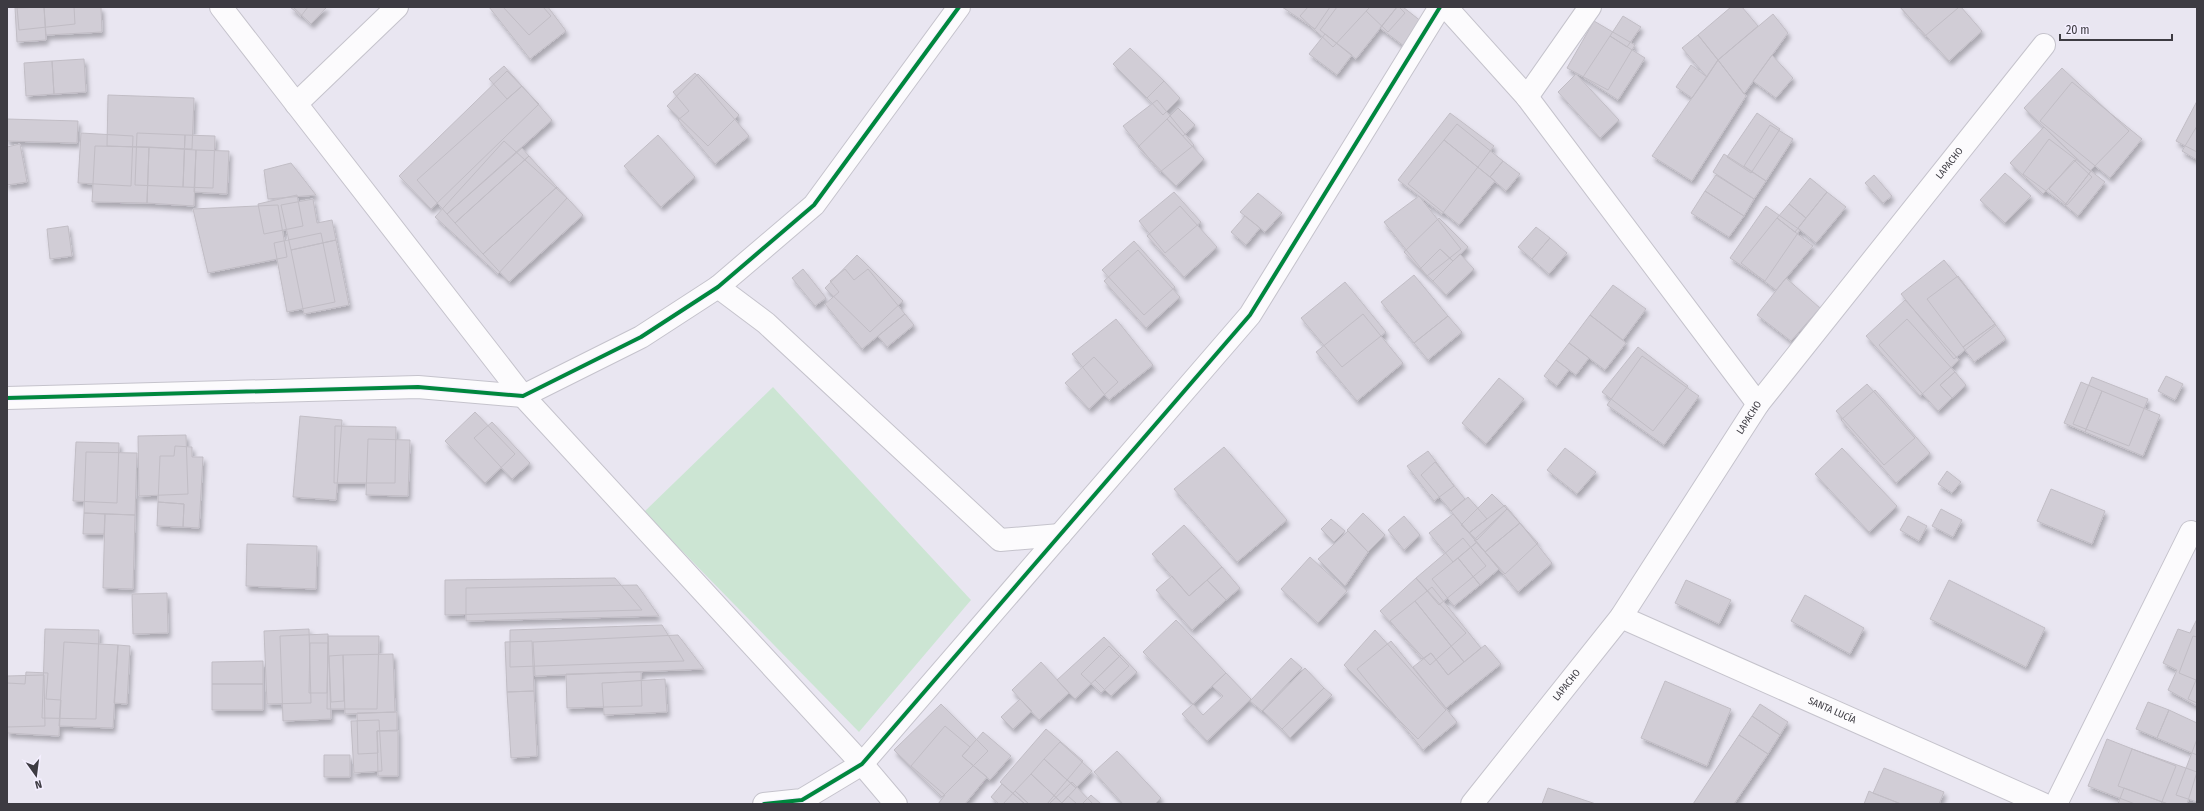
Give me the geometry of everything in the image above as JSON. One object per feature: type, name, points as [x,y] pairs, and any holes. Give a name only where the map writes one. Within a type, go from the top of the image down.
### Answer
[{"type":"street","points":[[221,7],[524,396],[862,764],[896,804]]},
{"type":"street","points":[[296,104],[397,7]]},
{"type":"street","points":[[7,398],[418,387],[524,396],[641,337],[718,287],[814,205],[960,7]]},
{"type":"street","points":[[764,804],[802,800],[862,764],[1250,315],[1440,7]]},
{"type":"street","points":[[1446,7],[1527,97],[1758,404]]},
{"type":"street","points":[[1527,97],[1590,7]]},
{"type":"street","name":"LAPACHO","points":[[1472,804],[1621,617],[1758,404],[2044,46]]},
{"type":"street","points":[[718,287],[766,323],[1000,540],[1060,535]]},
{"type":"street","points":[[2056,804],[2191,532]]},
{"type":"street","name":"SANTA LUCÍA","points":[[1621,617],[2043,804]]},
{"type":"green space","points":[[773,387],[971,600],[859,732],[644,512]]},
{"type":"building","points":[[17,7],[74,7],[75,24],[19,30]]},
{"type":"building","points":[[44,7],[101,7],[102,32],[46,35]]},
{"type":"building","points":[[44,7],[46,40],[17,42],[15,8]]},
{"type":"building","points":[[290,7],[308,7],[301,16]]},
{"type":"building","points":[[293,7],[327,7],[311,24]]},
{"type":"building","points":[[489,7],[548,7],[566,31],[530,59]]},
{"type":"building","points":[[503,7],[543,7],[551,16],[529,35]]},
{"type":"building","points":[[1282,7],[1330,7],[1315,29]]},
{"type":"building","points":[[1308,7],[1370,7],[1333,47],[1300,16]]},
{"type":"building","points":[[1337,7],[1397,7],[1356,59],[1320,30]]},
{"type":"building","points":[[1370,7],[1399,7],[1405,13],[1388,32],[1366,11]]},
{"type":"building","points":[[1397,7],[1403,7],[1422,22],[1404,46],[1380,28]]},
{"type":"building","points":[[1731,7],[1742,7],[1758,26],[1718,60],[1698,35]]},
{"type":"building","points":[[1900,7],[1956,7],[1958,8],[1925,36]]},
{"type":"building","points":[[1900,7],[1961,7],[1982,31],[1949,61]]},
{"type":"building","points":[[1773,14],[1788,33],[1744,94],[1718,60]]},
{"type":"building","points":[[1623,16],[1641,27],[1627,47],[1610,36]]},
{"type":"building","points":[[1594,21],[1635,45],[1608,90],[1567,68]]},
{"type":"building","points":[[1325,34],[1352,55],[1337,75],[1309,54]]},
{"type":"building","points":[[1698,35],[1718,60],[1707,77],[1682,48]]},
{"type":"building","points":[[1610,36],[1645,58],[1618,100],[1583,77]]},
{"type":"building","points":[[1130,48],[1164,81],[1147,98],[1113,64]]},
{"type":"building","points":[[1772,55],[1793,78],[1776,98],[1753,81]]},
{"type":"building","points":[[84,59],[86,92],[54,94],[52,61]]},
{"type":"building","points":[[1718,60],[1746,96],[1692,181],[1652,156]]},
{"type":"building","points":[[52,61],[54,94],[26,96],[24,63]]},
{"type":"building","points":[[1691,65],[1707,77],[1692,98],[1676,87]]},
{"type":"building","points":[[504,66],[522,86],[507,99],[489,79]]},
{"type":"building","points":[[2062,68],[2129,131],[2090,171],[2024,108]]},
{"type":"building","points":[[507,71],[539,104],[431,209],[399,176]]},
{"type":"building","points":[[695,73],[749,136],[715,164],[678,120],[689,111],[673,92]]},
{"type":"building","points":[[698,74],[739,115],[708,146],[667,106]]},
{"type":"building","points":[[1576,74],[1619,120],[1600,138],[1558,92]]},
{"type":"building","points":[[1164,81],[1180,98],[1163,115],[1147,98]]},
{"type":"building","points":[[2072,82],[2142,139],[2110,178],[2040,121]]},
{"type":"building","points":[[522,86],[552,120],[447,214],[417,180]]},
{"type":"building","points":[[108,95],[194,98],[192,149],[107,146]]},
{"type":"building","points":[[1157,100],[1194,145],[1160,172],[1123,126]]},
{"type":"building","points":[[2197,101],[2197,152],[2176,141]]},
{"type":"building","points":[[1178,108],[1195,125],[1183,136],[1167,119]]},
{"type":"building","points":[[1450,113],[1494,146],[1442,214],[1398,180]]},
{"type":"building","points":[[1757,113],[1780,129],[1751,173],[1727,157]]},
{"type":"building","points":[[7,119],[78,121],[77,143],[7,141]]},
{"type":"building","points":[[1167,119],[1204,159],[1176,186],[1138,147]]},
{"type":"building","points":[[1457,124],[1503,161],[1490,177],[1444,140]]},
{"type":"building","points":[[1770,125],[1793,139],[1766,181],[1744,166]]},
{"type":"building","points":[[2197,126],[2197,160],[2182,151]]},
{"type":"building","points":[[2044,127],[2077,159],[2043,194],[2010,163]]},
{"type":"building","points":[[81,133],[133,136],[131,186],[78,183]]},
{"type":"building","points":[[137,133],[185,135],[183,187],[135,185]]},
{"type":"building","points":[[185,135],[215,136],[213,188],[183,187]]},
{"type":"building","points":[[658,135],[695,177],[661,207],[624,166]]},
{"type":"building","points":[[2049,139],[2091,171],[2065,205],[2023,174]]},
{"type":"building","points":[[1444,140],[1495,181],[1459,225],[1408,184]]},
{"type":"building","points":[[504,141],[567,198],[498,274],[435,217]]},
{"type":"building","points":[[20,144],[27,182],[7,185],[7,147]]},
{"type":"building","points":[[95,146],[149,147],[147,203],[92,202]]},
{"type":"building","points":[[149,147],[196,150],[194,206],[147,203]]},
{"type":"building","points":[[522,148],[529,156],[455,223],[447,214]]},
{"type":"building","points":[[196,150],[229,151],[227,194],[194,192]]},
{"type":"building","points":[[1724,154],[1766,181],[1754,199],[1713,172]]},
{"type":"building","points":[[529,156],[557,187],[483,254],[455,223]]},
{"type":"building","points":[[2074,160],[2092,177],[2067,205],[2049,189]]},
{"type":"building","points":[[1503,161],[1520,174],[1506,191],[1490,177]]},
{"type":"building","points":[[291,163],[316,195],[268,199],[264,170]]},
{"type":"building","points":[[2091,171],[2105,182],[2078,216],[2065,205]]},
{"type":"building","points":[[2005,173],[2031,196],[2005,223],[1980,200]]},
{"type":"building","points":[[1716,175],[1754,199],[1744,216],[1705,191]]},
{"type":"building","points":[[1874,175],[1892,196],[1883,203],[1865,183]]},
{"type":"building","points":[[1810,178],[1827,192],[1806,218],[1789,204]]},
{"type":"building","points":[[557,187],[583,215],[509,282],[483,254]]},
{"type":"building","points":[[1705,191],[1744,216],[1729,237],[1691,213]]},
{"type":"building","points":[[1174,192],[1201,222],[1165,253],[1139,221]]},
{"type":"building","points":[[1827,192],[1846,207],[1816,243],[1798,228]]},
{"type":"building","points":[[1258,193],[1282,213],[1265,232],[1240,212]]},
{"type":"building","points":[[297,195],[303,226],[264,234],[258,204]]},
{"type":"building","points":[[1419,196],[1461,249],[1427,276],[1384,222]]},
{"type":"building","points":[[313,199],[317,223],[332,220],[336,240],[291,250],[281,205]]},
{"type":"building","points":[[1789,204],[1806,218],[1795,232],[1777,218]]},
{"type":"building","points":[[278,205],[287,257],[208,273],[193,209]]},
{"type":"building","points":[[1180,206],[1217,247],[1184,277],[1147,236]]},
{"type":"building","points":[[1766,206],[1800,230],[1765,281],[1730,258]]},
{"type":"building","points":[[1245,216],[1260,228],[1246,245],[1231,232]]},
{"type":"building","points":[[1439,218],[1468,247],[1453,261],[1440,249],[1420,269],[1404,252]]},
{"type":"building","points":[[1777,218],[1813,246],[1776,290],[1741,263]]},
{"type":"building","points":[[68,226],[72,256],[50,259],[47,229]]},
{"type":"building","points":[[1536,227],[1550,238],[1532,259],[1518,247]]},
{"type":"building","points":[[321,233],[335,302],[287,312],[274,243]]},
{"type":"building","points":[[1550,238],[1567,253],[1549,274],[1532,259]]},
{"type":"building","points":[[336,240],[349,305],[304,314],[291,250]]},
{"type":"building","points":[[1134,241],[1175,287],[1144,315],[1102,270]]},
{"type":"building","points":[[1440,249],[1453,261],[1433,281],[1420,269]]},
{"type":"building","points":[[1138,250],[1180,297],[1146,328],[1104,281]]},
{"type":"building","points":[[1460,254],[1474,269],[1446,295],[1433,281]]},
{"type":"building","points":[[857,255],[903,301],[870,332],[825,288]]},
{"type":"building","points":[[1944,260],[1996,325],[1954,359],[1901,294]]},
{"type":"building","points":[[803,269],[826,298],[815,306],[792,278]]},
{"type":"building","points":[[845,269],[854,280],[868,269],[905,314],[862,349],[825,304],[839,292],[830,281]]},
{"type":"building","points":[[1414,275],[1448,316],[1414,343],[1381,302]]},
{"type":"building","points":[[1958,276],[1995,324],[1963,347],[1927,299]]},
{"type":"building","points":[[1786,278],[1820,308],[1791,341],[1757,315]]},
{"type":"building","points":[[1345,282],[1386,332],[1342,367],[1301,318]]},
{"type":"building","points":[[1613,285],[1646,309],[1623,340],[1590,315]]},
{"type":"building","points":[[1905,300],[1959,360],[1920,396],[1866,336]]},
{"type":"building","points":[[905,314],[914,325],[887,347],[878,336]]},
{"type":"building","points":[[1363,314],[1403,363],[1357,401],[1316,352]]},
{"type":"building","points":[[1590,315],[1626,343],[1605,370],[1569,343]]},
{"type":"building","points":[[1448,316],[1462,332],[1428,360],[1414,343]]},
{"type":"building","points":[[1116,319],[1153,365],[1109,400],[1072,354]]},
{"type":"building","points":[[1907,319],[1955,372],[1940,385],[1952,398],[1938,411],[1879,345]]},
{"type":"building","points":[[1995,324],[2006,339],[1974,362],[1963,347]]},
{"type":"building","points":[[1569,343],[1589,358],[1576,375],[1556,360]]},
{"type":"building","points":[[1638,347],[1688,386],[1653,431],[1602,392]]},
{"type":"building","points":[[1642,356],[1699,396],[1664,445],[1607,405]]},
{"type":"building","points":[[1094,357],[1118,382],[1089,409],[1065,383]]},
{"type":"building","points":[[1556,360],[1569,370],[1557,386],[1544,376]]},
{"type":"building","points":[[1955,372],[1966,385],[1952,398],[1940,385]]},
{"type":"building","points":[[2166,376],[2183,384],[2175,400],[2158,391]]},
{"type":"building","points":[[2092,377],[2148,399],[2129,446],[2073,424]]},
{"type":"building","points":[[1499,378],[1524,399],[1486,444],[1462,423]]},
{"type":"building","points":[[2081,382],[2102,391],[2085,432],[2064,423]]},
{"type":"building","points":[[1867,384],[1915,438],[1884,465],[1836,411]]},
{"type":"building","points":[[1875,390],[1930,453],[1896,483],[1841,420]]},
{"type":"building","points":[[2102,391],[2160,415],[2143,456],[2085,432]]},
{"type":"building","points":[[475,412],[515,454],[485,483],[445,441]]},
{"type":"building","points":[[300,416],[342,420],[336,500],[293,497]]},
{"type":"building","points":[[492,422],[530,463],[512,479],[474,438]]},
{"type":"building","points":[[335,426],[396,427],[395,483],[334,483]]},
{"type":"building","points":[[186,435],[188,494],[139,496],[138,436]]},
{"type":"building","points":[[368,439],[410,440],[408,496],[366,495]]},
{"type":"building","points":[[76,442],[119,443],[117,503],[73,501]]},
{"type":"building","points":[[175,446],[192,447],[192,457],[203,457],[199,528],[183,527],[184,504],[158,502],[160,456],[174,456]]},
{"type":"building","points":[[1224,447],[1287,520],[1237,562],[1174,489]]},
{"type":"building","points":[[1565,448],[1596,472],[1577,494],[1547,470]]},
{"type":"building","points":[[1842,448],[1897,506],[1869,532],[1815,474]]},
{"type":"building","points":[[1428,451],[1454,486],[1434,501],[1407,466]]},
{"type":"building","points":[[86,452],[137,453],[135,515],[84,513]]},
{"type":"building","points":[[1435,462],[1465,499],[1451,511],[1421,475]]},
{"type":"building","points":[[1947,471],[1961,482],[1952,493],[1938,484]]},
{"type":"building","points":[[2051,489],[2105,511],[2092,544],[2037,521]]},
{"type":"building","points":[[1492,494],[1507,509],[1477,540],[1461,525]]},
{"type":"building","points":[[1468,497],[1487,519],[1469,533],[1451,511]]},
{"type":"building","points":[[158,502],[184,504],[183,527],[157,526]]},
{"type":"building","points":[[1505,505],[1520,523],[1485,552],[1469,533]]},
{"type":"building","points":[[1507,509],[1538,543],[1505,574],[1474,540]]},
{"type":"building","points":[[1941,509],[1962,520],[1953,537],[1932,526]]},
{"type":"building","points":[[84,513],[105,514],[104,534],[83,534]]},
{"type":"building","points":[[1363,513],[1385,535],[1368,552],[1347,530]]},
{"type":"building","points":[[105,514],[135,515],[133,589],[103,588]]},
{"type":"building","points":[[1453,514],[1477,542],[1453,562],[1429,533]]},
{"type":"building","points":[[1404,516],[1420,535],[1404,550],[1388,530]]},
{"type":"building","points":[[1908,516],[1927,526],[1919,541],[1900,530]]},
{"type":"building","points":[[1331,519],[1345,531],[1334,542],[1321,529]]},
{"type":"building","points":[[1520,523],[1552,563],[1518,592],[1485,552]]},
{"type":"building","points":[[1184,525],[1222,567],[1189,596],[1152,554]]},
{"type":"building","points":[[1348,531],[1368,552],[1345,586],[1318,559]]},
{"type":"building","points":[[1463,538],[1486,566],[1439,605],[1416,578]]},
{"type":"building","points":[[1477,542],[1499,569],[1480,585],[1458,558]]},
{"type":"building","points":[[247,544],[317,546],[316,589],[246,586]]},
{"type":"building","points":[[1310,557],[1347,591],[1318,623],[1281,589]]},
{"type":"building","points":[[1458,558],[1480,585],[1454,606],[1432,579]]},
{"type":"building","points":[[1222,567],[1240,588],[1226,600],[1207,580]]},
{"type":"building","points":[[1172,576],[1189,596],[1207,580],[1226,600],[1192,630],[1156,590]]},
{"type":"building","points":[[615,578],[642,610],[445,615],[445,580]]},
{"type":"building","points":[[1416,578],[1466,633],[1430,665],[1380,611]]},
{"type":"building","points":[[1686,580],[1731,600],[1719,624],[1675,603]]},
{"type":"building","points":[[1949,580],[2045,628],[2026,667],[1930,619]]},
{"type":"building","points":[[637,585],[659,616],[466,621],[466,588]]},
{"type":"building","points":[[1432,587],[1481,648],[1464,662],[1415,601]]},
{"type":"building","points":[[167,593],[168,633],[133,634],[132,594]]},
{"type":"building","points":[[1805,595],[1864,628],[1850,654],[1791,621]]},
{"type":"building","points":[[1415,601],[1464,662],[1448,675],[1431,653],[1422,659],[1390,621]]},
{"type":"building","points":[[2197,619],[2197,706],[2168,690],[2177,670],[2163,663],[2178,629],[2190,633]]},
{"type":"building","points":[[1176,620],[1226,673],[1193,704],[1143,652]]},
{"type":"building","points":[[662,625],[684,661],[510,667],[510,630]]},
{"type":"building","points":[[45,629],[99,630],[96,719],[42,718]]},
{"type":"building","points":[[309,629],[311,703],[267,704],[264,631]]},
{"type":"building","points":[[1375,630],[1446,710],[1418,739],[1344,665]]},
{"type":"building","points":[[328,634],[331,719],[283,721],[280,636]]},
{"type":"building","points":[[678,635],[704,669],[535,676],[533,642]]},
{"type":"building","points":[[328,636],[379,636],[377,709],[327,709]]},
{"type":"building","points":[[2193,636],[2197,637],[2197,703],[2188,699],[2196,680],[2179,673]]},
{"type":"building","points":[[1104,637],[1121,655],[1075,699],[1057,680]]},
{"type":"building","points":[[532,641],[534,691],[507,692],[505,642]]},
{"type":"building","points":[[1391,641],[1457,722],[1423,750],[1357,669]]},
{"type":"building","points":[[64,642],[118,645],[113,728],[59,726]]},
{"type":"building","points":[[310,643],[328,643],[327,693],[309,693]]},
{"type":"building","points":[[118,645],[130,646],[127,704],[114,703]]},
{"type":"building","points":[[1485,645],[1501,664],[1446,708],[1413,667],[1431,653],[1448,675]]},
{"type":"building","points":[[1109,646],[1129,666],[1101,693],[1081,674]]},
{"type":"building","points":[[393,654],[395,712],[345,714],[343,655]]},
{"type":"building","points":[[343,655],[344,701],[331,702],[329,656]]},
{"type":"building","points":[[1121,655],[1137,672],[1111,696],[1095,680]]},
{"type":"building","points":[[1291,658],[1302,668],[1262,711],[1250,701]]},
{"type":"building","points":[[263,661],[263,684],[212,684],[212,662]]},
{"type":"building","points":[[1041,662],[1069,693],[1039,720],[1012,690]]},
{"type":"building","points":[[1305,668],[1324,688],[1282,729],[1263,711]]},
{"type":"building","points":[[26,672],[48,673],[46,699],[61,700],[59,736],[7,733],[7,683],[25,684]]},
{"type":"building","points":[[641,672],[642,706],[567,708],[566,674]]},
{"type":"building","points":[[1226,673],[1251,699],[1207,741],[1182,714],[1193,704],[1203,715],[1223,696],[1212,686]]},
{"type":"building","points":[[44,675],[45,726],[7,727],[7,676]]},
{"type":"building","points":[[665,679],[667,712],[604,715],[602,683]]},
{"type":"building","points":[[1665,681],[1731,709],[1707,766],[1641,738]]},
{"type":"building","points":[[212,684],[263,684],[263,710],[212,710]]},
{"type":"building","points":[[1324,688],[1332,695],[1290,738],[1282,729]]},
{"type":"building","points":[[534,691],[537,756],[511,758],[507,692]]},
{"type":"building","points":[[1020,699],[1032,711],[1013,729],[1001,717]]},
{"type":"building","points":[[2148,702],[2169,710],[2157,738],[2136,729]]},
{"type":"building","points":[[941,704],[988,751],[942,797],[894,750]]},
{"type":"building","points":[[1760,704],[1788,722],[1780,735],[1752,716]]},
{"type":"building","points":[[2169,710],[2197,723],[2197,755],[2157,738]]},
{"type":"building","points":[[397,712],[397,731],[377,731],[378,753],[358,754],[357,713]]},
{"type":"building","points":[[1752,716],[1780,735],[1768,754],[1739,735]]},
{"type":"building","points":[[379,720],[382,771],[354,773],[351,721]]},
{"type":"building","points":[[945,726],[970,747],[962,756],[987,777],[965,804],[938,804],[945,795],[911,766]]},
{"type":"building","points":[[1046,729],[1083,761],[1047,804],[1025,804],[1000,782]]},
{"type":"building","points":[[398,730],[398,776],[378,776],[377,731]]},
{"type":"building","points":[[983,732],[1011,756],[990,780],[962,756]]},
{"type":"building","points":[[1739,735],[1768,754],[1734,804],[1693,804]]},
{"type":"building","points":[[2107,739],[2176,766],[2161,804],[2135,804],[2088,786]]},
{"type":"building","points":[[2197,739],[2197,802],[2176,795]]},
{"type":"building","points":[[1060,742],[1092,771],[1076,788],[1044,759]]},
{"type":"building","points":[[2132,749],[2197,772],[2187,804],[2168,804],[2118,786]]},
{"type":"building","points":[[1117,751],[1161,798],[1155,804],[1123,804],[1094,772]]},
{"type":"building","points":[[324,755],[350,755],[350,777],[324,777]]},
{"type":"building","points":[[1044,759],[1076,788],[1062,803],[1031,774]]},
{"type":"building","points":[[1884,768],[1944,792],[1939,804],[1901,804],[1873,793]]},
{"type":"building","points":[[1031,774],[1062,803],[1029,804],[1015,791]]},
{"type":"building","points":[[1072,782],[1093,804],[1049,804]]},
{"type":"building","points":[[1002,784],[1025,804],[999,804],[991,797]]},
{"type":"building","points":[[1548,788],[1596,804],[1542,804]]},
{"type":"building","points":[[2124,788],[2168,804],[2118,804]]},
{"type":"building","points":[[1015,791],[1029,804],[1003,804]]},
{"type":"building","points":[[1869,791],[1873,793],[1901,804],[1864,804]]},
{"type":"building","points":[[1091,795],[1101,804],[1082,804]]},
{"type":"building","points":[[1068,796],[1077,804],[1061,804]]},
{"type":"cycle path","points":[[7,398],[418,387],[523,396],[641,337],[718,287],[814,205],[959,7]]},
{"type":"cycle path","points":[[764,804],[802,800],[862,764],[1250,315],[1440,7]]}]
